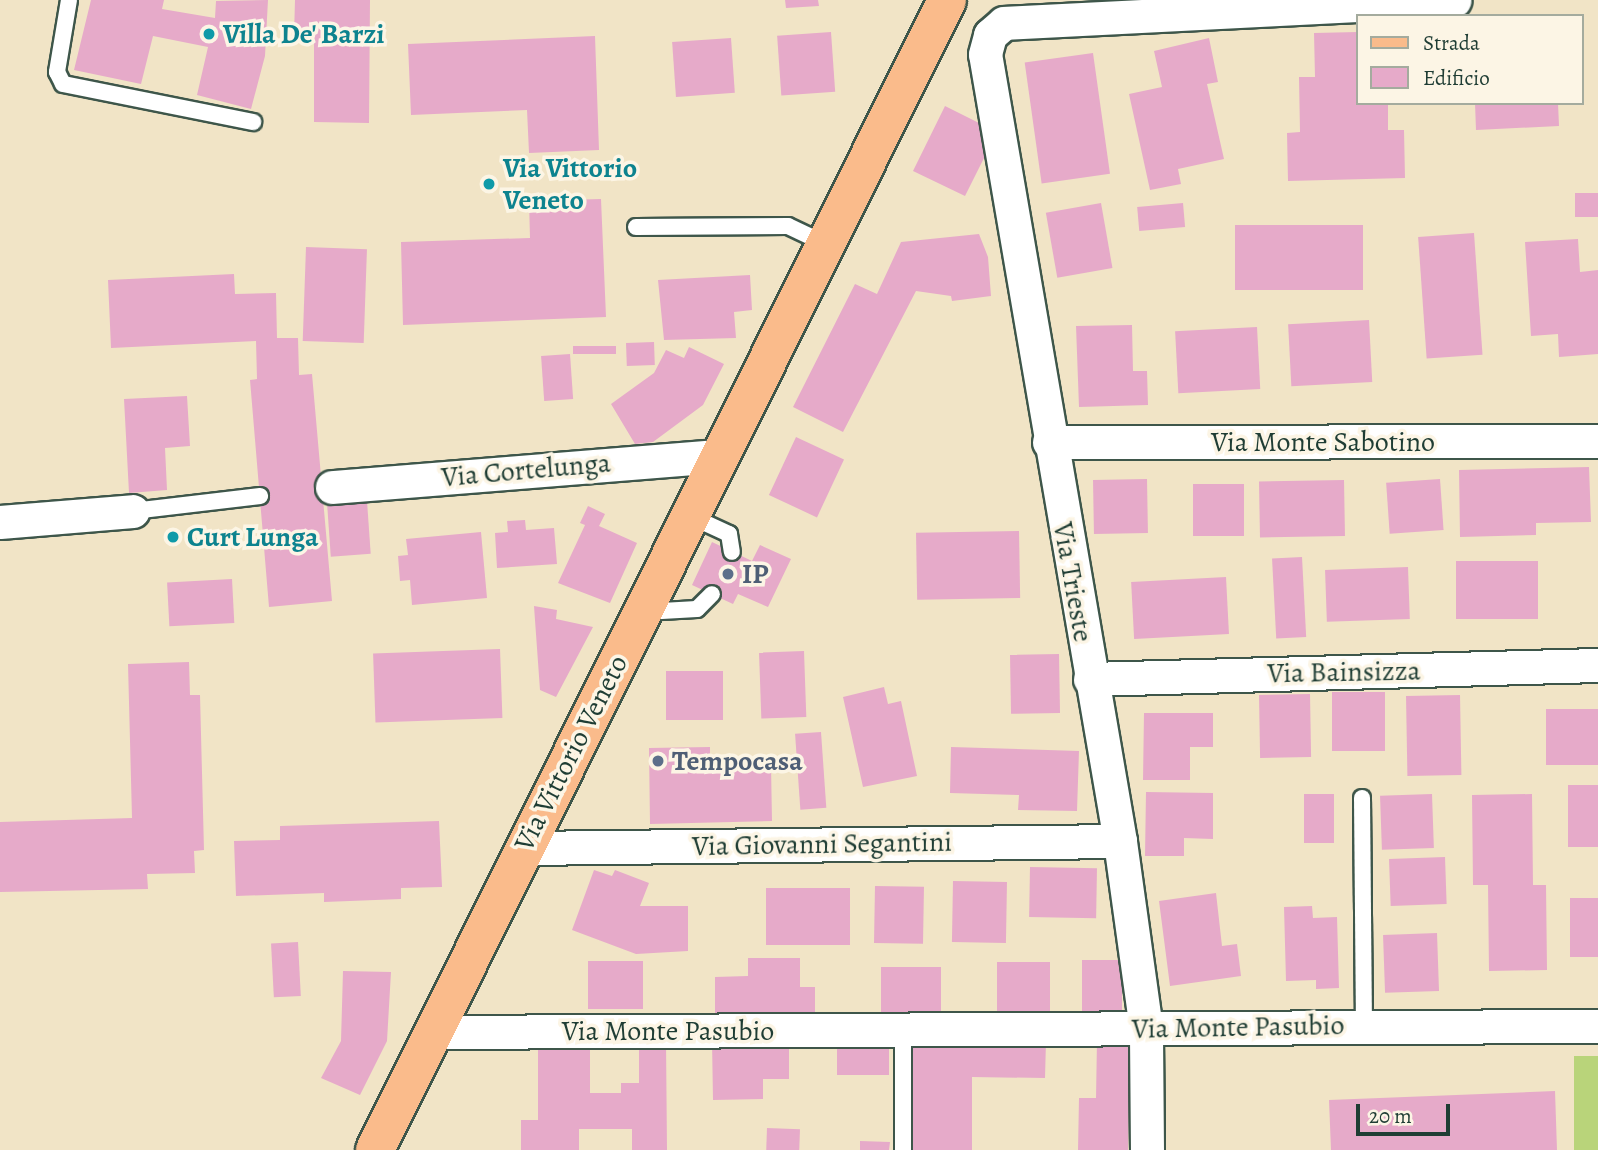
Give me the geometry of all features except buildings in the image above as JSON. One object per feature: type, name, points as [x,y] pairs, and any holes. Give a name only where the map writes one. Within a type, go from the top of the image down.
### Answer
[{"type":"main road","name":"Via Vittorio Veneto","points":[[375,1150],[947,0]]},
{"type":"street","name":"Via Trieste","points":[[1147,1150],[1146,1028],[1120,841],[1049,442],[985,54],[990,35],[1004,23],[1454,0]]},
{"type":"street","name":"Via Monte Sabotino","points":[[1049,442],[1598,441]]},
{"type":"street","name":"Via Cortelunga","points":[[327,488],[720,456]]},
{"type":"street","points":[[0,522],[133,511]]},
{"type":"street","name":"Via Bainsizza","points":[[1090,678],[1598,665]]},
{"type":"street","name":"Via Giovanni Segantini","points":[[523,848],[1120,841]]},
{"type":"street","name":"Via Monte Pasubio","points":[[433,1032],[1598,1026]]},
{"type":"lane","points":[[69,0],[57,72],[63,84],[253,122]]},
{"type":"lane","points":[[636,227],[788,226],[826,244]]},
{"type":"lane","points":[[133,511],[260,496]]},
{"type":"lane","points":[[691,516],[729,534],[732,552]]},
{"type":"lane","points":[[642,612],[698,610],[712,594]]},
{"type":"lane","name":"Via Monte Pasubio","points":[[1362,798],[1364,1026]]},
{"type":"lane","points":[[903,1030],[903,1150]]},
{"type":"green space","points":[[1574,1056],[1598,1056],[1598,1150],[1574,1150]]},
{"type":"place","name":"Villa De' Barzi","points":[[209,34]]},
{"type":"place","name":"Via Vittorio Veneto","points":[[489,184]]},
{"type":"place","name":"Curt Lunga","points":[[173,537]]},
{"type":"place","name":"IP","points":[[728,574]]},
{"type":"place","name":"Tempocasa","points":[[658,761]]}]
